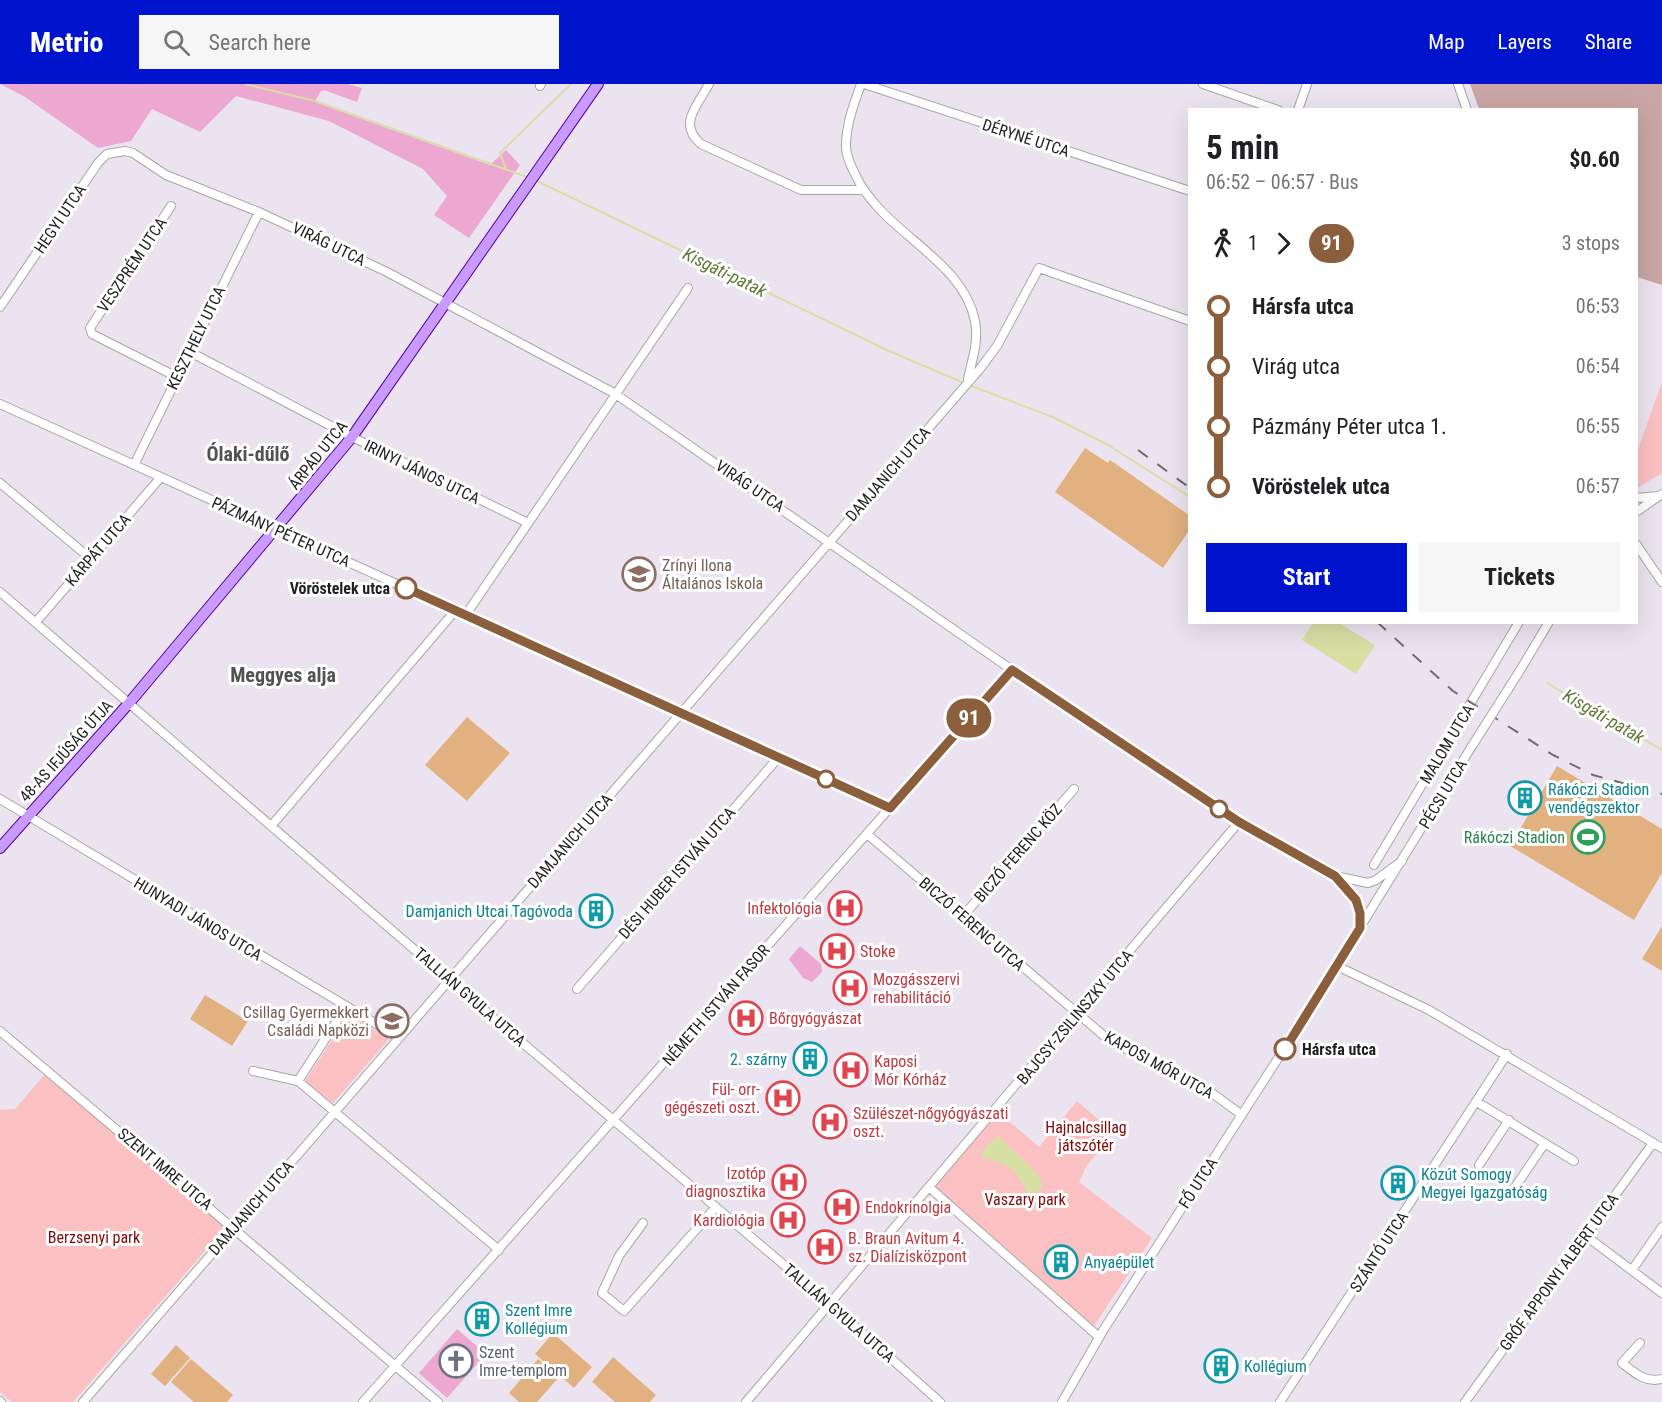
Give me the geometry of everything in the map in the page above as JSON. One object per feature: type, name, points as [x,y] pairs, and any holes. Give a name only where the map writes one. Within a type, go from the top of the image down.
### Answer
[{"type":"main road","name":"ÁRPÁD UTCA","points":[[130,702],[352,437],[598,84]]},
{"type":"main road","name":"48-AS IFJÚSÁG ÚTJA","points":[[0,848],[130,702]]},
{"type":"street","points":[[710,84],[690,119],[689,127],[692,136],[701,144],[801,190],[862,190]]},
{"type":"street","points":[[862,84],[846,128],[846,149],[862,190],[881,214],[957,283],[972,310],[977,340],[966,383]]},
{"type":"street","name":"DÉRYNÉ UTCA","points":[[862,84],[1188,189]]},
{"type":"street","points":[[1203,84],[1272,108]]},
{"type":"street","points":[[1299,108],[1307,84]]},
{"type":"street","points":[[1458,84],[1466,108]]},
{"type":"street","name":"HEGYI UTCA","points":[[0,307],[98,164],[107,154],[125,151],[133,153]]},
{"type":"street","name":"VIRÁG UTCA","points":[[133,153],[165,175],[259,212],[447,303],[614,393],[1012,670],[1239,822],[1335,876],[1368,883],[1376,880],[1402,861]]},
{"type":"street","name":"VESZPRÉM UTCA","points":[[171,206],[90,328],[92,334],[177,377]]},
{"type":"street","name":"KESZTHELY UTCA","points":[[134,465],[259,212]]},
{"type":"street","name":"DAMJANICH UTCA","points":[[83,1402],[979,370],[997,346],[1039,268],[1188,320]]},
{"type":"street","points":[[465,616],[614,393],[688,288]]},
{"type":"street","points":[[977,340],[997,346]]},
{"type":"street","name":"IRINYI JÁNOS UTCA","points":[[190,352],[352,437],[528,523]]},
{"type":"street","name":"PÁZMÁNY PÉTER UTCA","points":[[0,404],[890,808]]},
{"type":"street","name":"KÁRPÁT UTCA","points":[[36,622],[161,477]]},
{"type":"street","points":[[0,483],[91,559]]},
{"type":"street","points":[[1638,498],[1660,495]]},
{"type":"street","points":[[1638,511],[1660,495]]},
{"type":"street","points":[[1638,547],[1662,582]]},
{"type":"street","name":"TALLIÁN GYULA UTCA","points":[[0,592],[449,980],[830,1304],[940,1402]]},
{"type":"street","points":[[272,825],[455,611]]},
{"type":"street","name":"MALOM UTCA","points":[[1374,865],[1518,624]]},
{"type":"street","name":"PÉCSI UTCA","points":[[1337,966],[1548,624]]},
{"type":"street","name":"NÉMETH ISTVÁN FASOR","points":[[363,1402],[1012,670]]},
{"type":"street","name":"DÉSI HUBER ISTVÁN UTCA","points":[[577,989],[778,758]]},
{"type":"street","name":"BICZÓ FERENC KÖZ","points":[[963,916],[1074,789]]},
{"type":"street","name":"HUNYADI JÁNOS UTCA","points":[[0,799],[398,1037]]},
{"type":"street","name":"BAJCSY-ZSILINSZKY UTCA","points":[[746,1402],[1239,822]]},
{"type":"street","name":"BICZÓ FERENC UTCA","points":[[867,834],[1077,1014]]},
{"type":"street","name":"VIRÁG UTCA","points":[[1335,876],[1356,900],[1360,913],[1360,928]]},
{"type":"street","points":[[1337,966],[1429,1010],[1507,1054],[1662,1148]]},
{"type":"street","name":"FŐ UTCA","points":[[1062,1402],[1099,1337],[1337,966]]},
{"type":"street","points":[[298,1081],[346,1007]]},
{"type":"street","name":"KAPOSI MÓR UTCA","points":[[1077,1014],[1110,1041],[1205,1088],[1242,1115]]},
{"type":"street","name":"SZENT IMRE UTCA","points":[[0,1031],[234,1226],[438,1402]]},
{"type":"street","name":"SZÁNTÓ UTCA","points":[[1280,1402],[1507,1054]]},
{"type":"street","points":[[252,1071],[298,1081],[499,1250]]},
{"type":"street","points":[[1477,1102],[1574,1161]]},
{"type":"street","points":[[1479,1165],[1509,1120]]},
{"type":"street","points":[[1513,1190],[1545,1143]]},
{"type":"street","name":"GRÓF APPONYI ALBERT UTCA","points":[[1465,1402],[1653,1143]]},
{"type":"street","points":[[930,1188],[1099,1337]]},
{"type":"street","points":[[643,1223],[619,1256],[613,1275],[603,1288],[602,1293],[624,1311],[716,1207]]},
{"type":"street","points":[[1632,1270],[1662,1227]]},
{"type":"street","points":[[1586,1236],[1660,1288]]},
{"type":"street","points":[[1640,1343],[1622,1363],[1640,1377],[1650,1381],[1662,1379]]},
{"type":"shaded area","points":[[0,84],[348,84],[362,88],[357,102],[324,90],[320,92],[315,102],[490,165],[506,150],[520,165],[469,238],[434,215],[447,196],[423,169],[329,121],[236,96],[200,132],[152,109],[131,141],[98,148],[25,97]]},
{"type":"shaded area","points":[[1470,84],[1662,84],[1662,285],[1638,277],[1638,108],[1479,108]]},
{"type":"shaded area","points":[[1085,448],[1108,463],[1110,460],[1188,514],[1188,532],[1163,568],[1055,492]]},
{"type":"shaded area","points":[[1312,624],[1341,624],[1375,645],[1356,674],[1302,640]]},
{"type":"shaded area","points":[[467,717],[510,753],[467,801],[425,765]]},
{"type":"shaded area","name":"Rákóczi Stadion","points":[[1557,766],[1662,829],[1662,873],[1634,920],[1510,846]]},
{"type":"shaded area","points":[[1662,926],[1662,971],[1642,959]]},
{"type":"shaded area","points":[[800,946],[821,964],[822,972],[812,982],[803,978],[789,959]]},
{"type":"shaded area","points":[[205,995],[248,1021],[232,1046],[190,1019]]},
{"type":"shaded area","points":[[999,1136],[1036,1173],[1043,1186],[1030,1200],[1022,1182],[1012,1170],[1000,1163],[980,1157],[987,1145]]},
{"type":"shaded area","points":[[457,1329],[486,1354],[447,1398],[419,1373]]},
{"type":"shaded area","points":[[553,1333],[592,1367],[574,1388],[535,1354]]},
{"type":"shaded area","points":[[176,1345],[190,1358],[165,1386],[151,1374]]},
{"type":"shaded area","points":[[613,1357],[656,1395],[650,1402],[615,1402],[592,1382]]},
{"type":"shaded area","points":[[191,1359],[233,1395],[227,1402],[194,1402],[171,1382]]},
{"type":"shaded area","points":[[538,1359],[559,1377],[537,1402],[519,1402],[509,1393]]},
{"type":"green space","points":[[1662,382],[1662,473],[1638,487],[1638,449]]},
{"type":"green space","points":[[349,1014],[389,1039],[333,1103],[305,1081]]},
{"type":"green space","name":"Berzsenyi park","points":[[45,1074],[226,1227],[73,1402],[12,1402],[0,1392],[0,1110],[15,1109]]},
{"type":"green space","name":"Vaszary park","points":[[1077,1101],[1114,1133],[1087,1165],[1079,1182],[1152,1238],[1092,1329],[930,1188],[996,1110],[1039,1147]]},
{"type":"waterway","name":"Kisgáti-patak","points":[[245,84],[315,101],[527,177]]},
{"type":"waterway","points":[[506,169],[500,153],[571,84]]},
{"type":"waterway","name":"Kisgáti-patak","points":[[535,180],[889,351],[964,383]]},
{"type":"waterway","name":"Kisgáti-patak","points":[[969,385],[1055,418],[1108,445],[1188,496]]},
{"type":"waterway","name":"Kisgáti-patak","points":[[1547,683],[1662,750]]},
{"type":"railway","points":[[1138,450],[1188,487]]},
{"type":"railway","points":[[1379,624],[1453,691],[1553,755],[1593,775],[1662,794]]},
{"type":"bus line","name":"91","points":[[406,588],[890,808],[1012,670],[1239,822],[1335,876],[1356,900],[1360,913],[1360,928],[1285,1049]]},
{"type":"place","name":"Zrínyi Ilona Általános Iskola","points":[[639,574]]},
{"type":"place","name":"Vöröstelek utca","points":[[406,588]]},
{"type":"place","name":"Rákóczi Stadion vendégszektor","points":[[1525,798]]},
{"type":"place","name":"Rákóczi Stadion","points":[[1588,837]]},
{"type":"place","name":"Infektológia","points":[[845,908]]},
{"type":"place","name":"Damjanich Utcai Tagóvoda","points":[[596,911]]},
{"type":"place","name":"Stoke","points":[[837,951]]},
{"type":"place","name":"Mozgásszervi rehabilitáció","points":[[850,988]]},
{"type":"place","name":"Bőrgyógyászat","points":[[746,1018]]},
{"type":"place","name":"Csillag Gyermekkert Családi Napközi","points":[[392,1021]]},
{"type":"place","name":"Hársfa utca","points":[[1285,1049]]},
{"type":"place","name":"2. szárny","points":[[810,1059]]},
{"type":"place","name":"Kaposi Mór Kórház","points":[[851,1070]]},
{"type":"place","name":"Fül- orr- gégészeti oszt.","points":[[783,1098]]},
{"type":"place","name":"Szülészet-nőgyógyászati oszt.","points":[[830,1122]]},
{"type":"place","name":"Izotóp diagnosztika","points":[[789,1182]]},
{"type":"place","name":"Közút Somogy Megyei Igazgatóság","points":[[1398,1183]]},
{"type":"place","name":"Endokrinolgia","points":[[842,1207]]},
{"type":"place","name":"Kardiológia","points":[[788,1220]]},
{"type":"place","name":"B. Braun Avitum 4. sz. Dialízisközpont","points":[[825,1247]]},
{"type":"place","name":"Anyaépület","points":[[1061,1262]]},
{"type":"place","name":"Szent Imre Kollégium","points":[[482,1319]]},
{"type":"place","name":"Szent Imre-templom","points":[[456,1361]]},
{"type":"place","name":"Kollégium","points":[[1221,1366]]},
{"type":"district","name":"Ólaki-dűlő","points":[[248,454]]},
{"type":"district","name":"Meggyes alja","points":[[283,675]]},
{"type":"park label","name":"Hajnalcsillag játszótér","points":[[1086,1136]]}]
